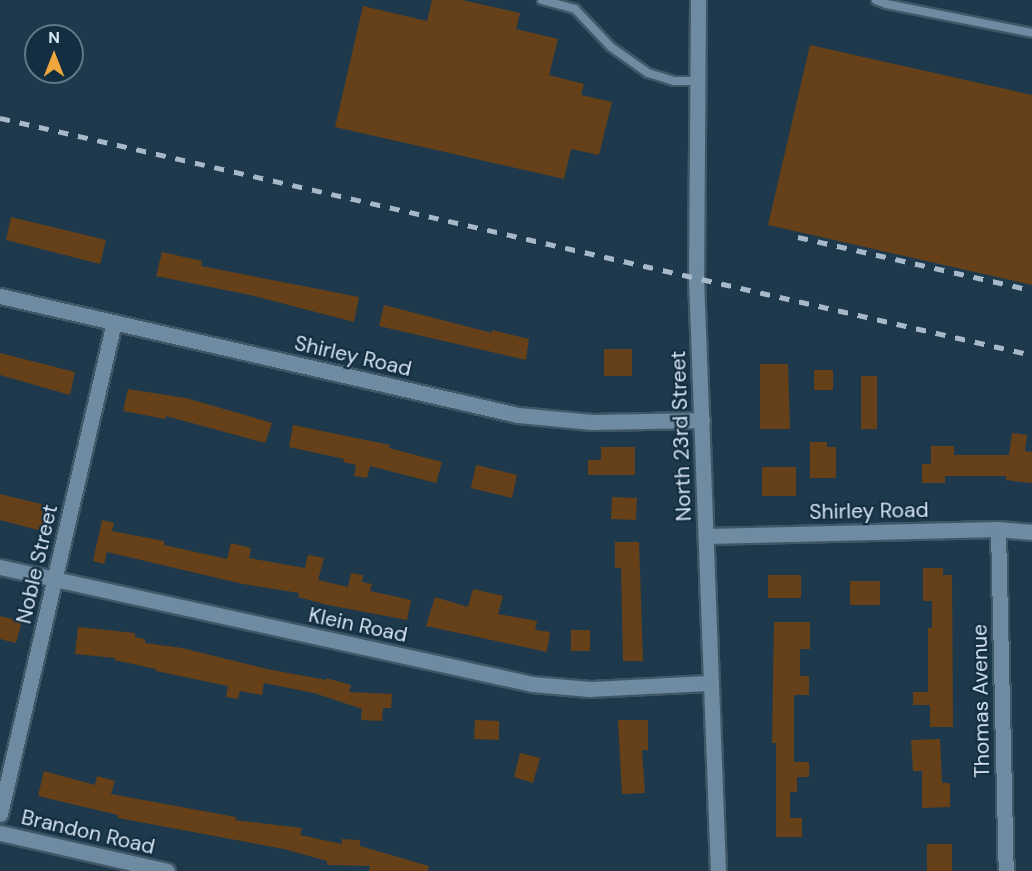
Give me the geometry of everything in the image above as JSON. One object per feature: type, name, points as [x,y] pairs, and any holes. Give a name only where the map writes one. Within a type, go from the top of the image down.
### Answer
[{"type":"street","name":"North 23rd Street","points":[[698,0],[696,278],[718,871]]},
{"type":"street","name":"Shirley Road","points":[[0,296],[518,416],[592,422],[702,420]]},
{"type":"street","name":"Noble Street","points":[[0,814],[114,322]]},
{"type":"street","name":"Shirley Road","points":[[707,536],[998,529],[1032,532]]},
{"type":"street","name":"Thomas Avenue","points":[[998,529],[1006,871]]},
{"type":"street","name":"Klein Road","points":[[0,567],[532,684],[590,688],[711,683]]},
{"type":"street","name":"Brandon Road","points":[[0,834],[167,871]]},
{"type":"lane","points":[[542,0],[574,9],[611,47],[648,73],[674,81],[696,81]]},
{"type":"lane","points":[[876,0],[886,4],[1032,33]]},
{"type":"building","points":[[432,0],[462,0],[520,13],[516,29],[558,39],[549,75],[584,84],[581,95],[612,102],[599,155],[571,149],[564,179],[335,127],[363,6],[427,21]]},
{"type":"building","points":[[810,45],[1032,95],[1032,285],[768,225]]},
{"type":"building","points":[[11,217],[106,240],[100,264],[6,240]]},
{"type":"building","points":[[162,252],[202,261],[201,266],[359,297],[354,322],[250,295],[156,276]]},
{"type":"building","points":[[384,305],[492,333],[492,330],[529,339],[526,360],[379,326]]},
{"type":"building","points":[[604,349],[632,349],[632,376],[604,376]]},
{"type":"building","points":[[0,353],[75,372],[70,395],[0,375]]},
{"type":"building","points":[[760,364],[788,364],[790,429],[760,429]]},
{"type":"building","points":[[814,370],[833,370],[833,390],[814,390]]},
{"type":"building","points":[[861,376],[877,376],[877,429],[861,429]]},
{"type":"building","points":[[128,389],[186,398],[272,423],[265,443],[166,416],[165,419],[123,411]]},
{"type":"building","points":[[293,425],[390,445],[389,448],[442,462],[436,483],[370,466],[367,478],[354,476],[356,465],[343,462],[344,459],[289,447]]},
{"type":"building","points":[[1012,433],[1027,435],[1025,451],[1032,452],[1032,483],[1006,480],[1006,476],[945,476],[945,483],[922,483],[922,464],[931,464],[931,446],[954,446],[954,455],[1009,455]]},
{"type":"building","points":[[810,442],[827,442],[827,447],[836,447],[836,478],[810,478]]},
{"type":"building","points":[[601,447],[635,447],[635,475],[588,475],[588,460],[601,460]]},
{"type":"building","points":[[476,465],[517,475],[512,498],[471,488]]},
{"type":"building","points":[[762,467],[796,467],[796,496],[762,496]]},
{"type":"building","points":[[0,494],[49,506],[42,531],[0,520]]},
{"type":"building","points":[[612,497],[637,498],[636,520],[611,519]]},
{"type":"building","points":[[102,520],[114,523],[112,531],[164,541],[164,545],[227,559],[231,543],[251,548],[249,558],[305,568],[308,555],[324,558],[318,580],[348,587],[351,573],[363,575],[362,582],[372,584],[370,591],[411,600],[407,620],[328,605],[298,597],[299,593],[243,584],[107,552],[104,564],[93,561]]},
{"type":"building","points":[[615,542],[639,542],[643,661],[623,661],[621,568],[615,568]]},
{"type":"building","points":[[923,568],[943,568],[943,575],[952,575],[953,727],[930,727],[930,705],[913,705],[913,692],[928,692],[928,628],[932,628],[932,601],[923,601]]},
{"type":"building","points":[[768,575],[801,575],[801,598],[768,598]]},
{"type":"building","points":[[850,581],[880,581],[880,605],[850,605]]},
{"type":"building","points":[[473,589],[503,596],[498,614],[537,621],[535,630],[550,632],[547,652],[426,626],[435,597],[468,607]]},
{"type":"building","points":[[0,616],[22,621],[16,643],[0,639]]},
{"type":"building","points":[[774,622],[810,622],[810,649],[800,649],[800,676],[809,676],[809,695],[794,695],[794,762],[809,762],[809,777],[797,777],[797,792],[790,792],[790,818],[802,818],[802,837],[776,837],[776,743],[772,743]]},
{"type":"building","points":[[78,627],[135,633],[135,637],[145,639],[145,643],[182,648],[267,669],[326,680],[326,678],[351,685],[349,692],[392,694],[391,708],[383,708],[382,721],[361,720],[362,709],[314,693],[264,683],[262,695],[240,691],[238,699],[226,697],[228,686],[156,671],[156,669],[114,660],[115,658],[75,654]]},
{"type":"building","points":[[571,630],[590,630],[590,651],[571,651]]},
{"type":"building","points":[[475,720],[499,721],[499,740],[474,739]]},
{"type":"building","points":[[618,720],[648,720],[648,750],[642,750],[645,793],[622,794]]},
{"type":"building","points":[[940,739],[942,783],[950,783],[950,807],[922,808],[922,771],[913,771],[911,740]]},
{"type":"building","points":[[520,753],[540,758],[533,783],[514,777]]},
{"type":"building","points":[[44,771],[95,785],[97,776],[115,781],[111,794],[236,817],[235,820],[302,828],[300,835],[342,844],[342,839],[360,840],[360,846],[429,866],[428,871],[369,871],[370,866],[327,865],[327,861],[284,849],[118,818],[118,815],[38,796]]},
{"type":"building","points":[[927,844],[952,844],[952,871],[927,871]]},
{"type":"railway","points":[[0,118],[1032,355]]},
{"type":"railway","points":[[798,237],[1032,290]]}]
